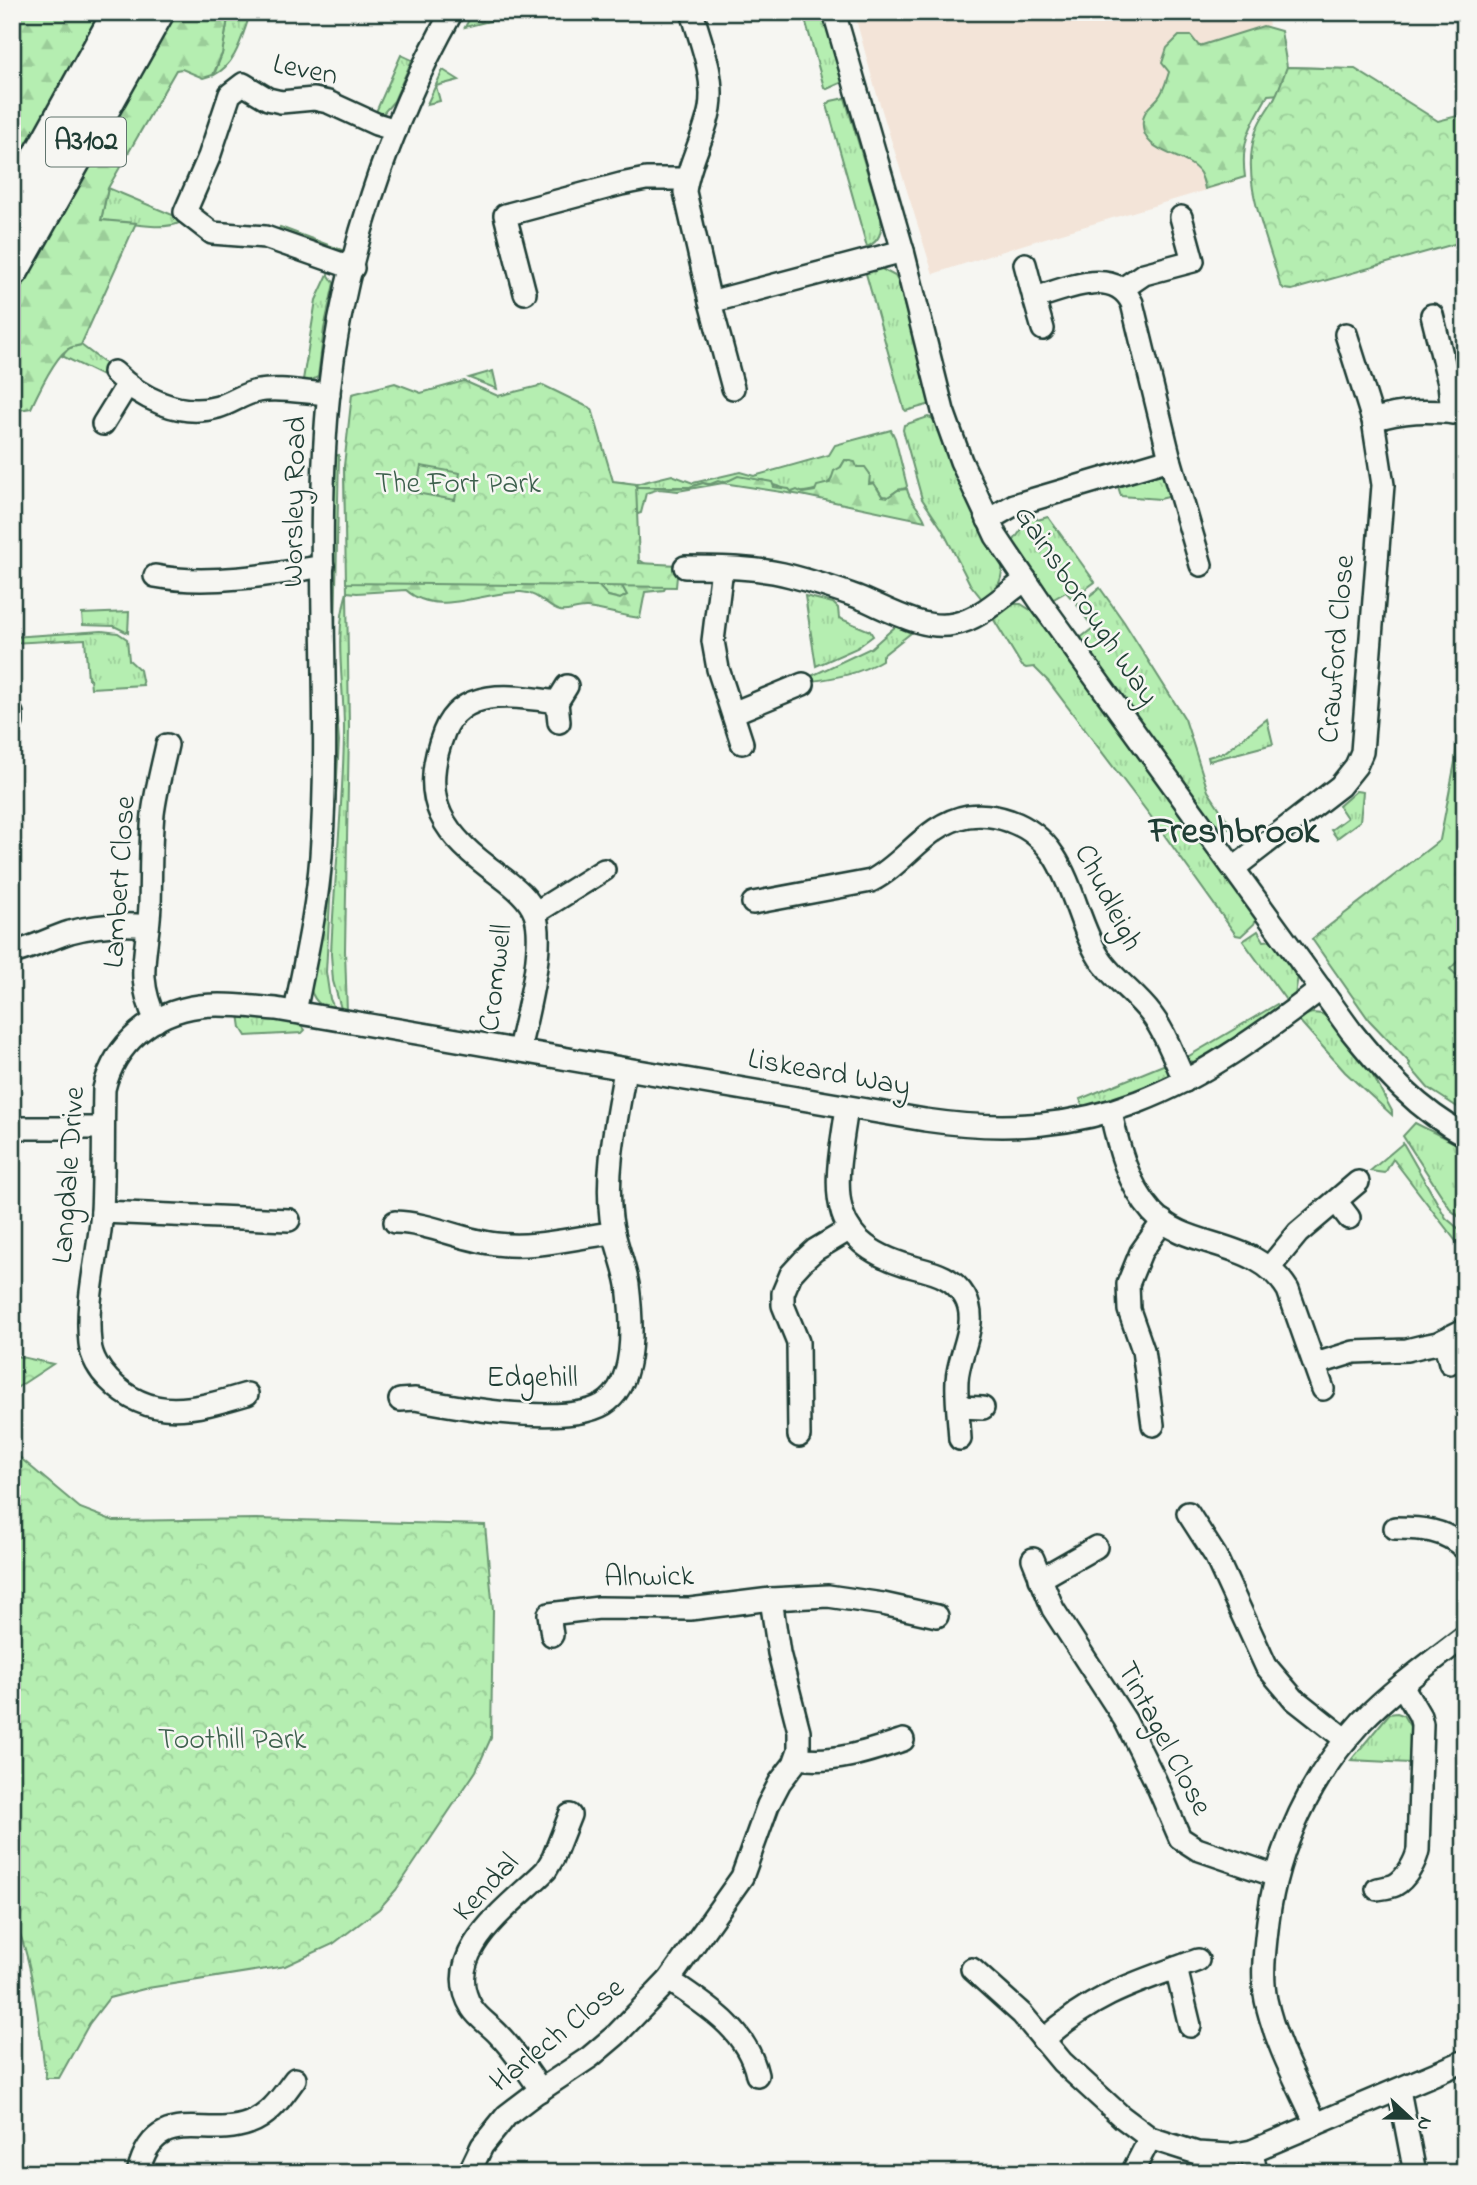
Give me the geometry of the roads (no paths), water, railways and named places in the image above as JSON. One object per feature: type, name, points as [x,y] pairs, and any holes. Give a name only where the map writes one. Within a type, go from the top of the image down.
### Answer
[{"type":"main road","name":"A3102","points":[[12,207],[120,12]]},
{"type":"main road","name":"A3102","points":[[12,270],[157,12]]},
{"type":"street","name":"Worsley Road","points":[[295,1012],[321,858],[323,520],[329,394],[339,333],[368,210],[396,130],[431,51],[452,12]]},
{"type":"street","points":[[692,12],[709,76],[711,94],[710,111],[687,179],[687,208],[733,388]]},
{"type":"street","name":"Gainsborough Way","points":[[834,12],[903,251],[943,411],[961,461],[996,536],[1380,1068],[1427,1110],[1465,1135]]},
{"type":"street","name":"Leven","points":[[353,268],[265,237],[209,243],[185,212],[209,158],[230,94],[240,76],[268,99],[281,102],[314,99],[328,102],[396,130]]},
{"type":"street","points":[[525,293],[505,215],[646,179],[687,179]]},
{"type":"street","points":[[1122,289],[1144,274],[1193,261],[1181,217]]},
{"type":"street","points":[[710,302],[903,251]]},
{"type":"street","points":[[1024,264],[1043,329]]},
{"type":"street","points":[[1034,298],[1096,281],[1110,283],[1122,289],[1132,303],[1170,459],[1201,565]]},
{"type":"street","points":[[1373,421],[1397,412],[1458,413],[1432,314]]},
{"type":"street","name":"Crawford Close","points":[[1234,868],[1340,786],[1356,766],[1362,752],[1383,485],[1373,421],[1346,334]]},
{"type":"street","points":[[103,424],[121,379],[162,404],[195,411],[218,407],[257,391],[329,394]]},
{"type":"street","points":[[988,520],[1014,505],[1170,459]]},
{"type":"street","points":[[155,576],[174,580],[245,578],[323,566]]},
{"type":"street","points":[[685,567],[763,570],[794,576],[936,625],[953,624],[975,617],[1026,580]]},
{"type":"street","points":[[722,568],[713,641],[718,669],[742,743]]},
{"type":"street","points":[[733,713],[803,684]]},
{"type":"street","name":"Cromwell","points":[[519,1050],[538,943],[535,913],[516,889],[471,855],[449,831],[435,798],[435,771],[446,727],[474,701],[511,696],[561,703]]},
{"type":"street","points":[[12,715],[12,722]]},
{"type":"street","name":"Lambert Close","points":[[156,1021],[144,989],[143,961],[148,926],[153,813],[167,745]]},
{"type":"street","name":"Chudleigh","points":[[752,903],[782,888],[871,881],[886,872],[934,831],[961,818],[974,815],[995,817],[1020,825],[1043,840],[1051,849],[1063,870],[1098,956],[1153,1017],[1185,1081]]},
{"type":"street","name":"Cromwell","points":[[535,913],[604,870]]},
{"type":"street","points":[[12,953],[70,932],[95,927],[115,924],[148,926]]},
{"type":"street","name":"Liskeard Way","points":[[295,1012],[939,1122],[984,1126],[1042,1125],[1111,1113],[1185,1081],[1224,1059],[1321,989]]},
{"type":"street","name":"Langdale Drive","points":[[247,1394],[212,1415],[185,1409],[151,1408],[120,1391],[97,1364],[90,1348],[89,1329],[102,1212],[104,1089],[108,1070],[127,1043],[156,1021],[197,1006],[295,1012]]},
{"type":"street","name":"Edgehill","points":[[400,1400],[415,1399],[445,1414],[517,1415],[578,1411],[608,1402],[624,1380],[631,1346],[628,1284],[611,1217],[611,1164],[625,1070]]},
{"type":"street","points":[[848,1108],[837,1188],[842,1212],[850,1229],[860,1241],[888,1259],[952,1280],[965,1297],[970,1318],[958,1371],[960,1439]]},
{"type":"street","points":[[1111,1113],[1131,1177],[1152,1212],[1173,1227],[1245,1255],[1270,1267],[1280,1276],[1289,1290],[1323,1390]]},
{"type":"street","points":[[12,1128],[103,1128]]},
{"type":"street","points":[[1270,1267],[1298,1233],[1358,1182]]},
{"type":"street","points":[[1336,1201],[1349,1218]]},
{"type":"street","points":[[102,1212],[289,1220]]},
{"type":"street","points":[[1153,1425],[1140,1396],[1143,1350],[1129,1310],[1128,1284],[1141,1252],[1163,1221]]},
{"type":"street","points":[[395,1222],[425,1235],[460,1237],[498,1244],[541,1245],[614,1233]]},
{"type":"street","points":[[799,1436],[798,1342],[783,1305],[783,1293],[791,1274],[803,1261],[850,1229]]},
{"type":"street","points":[[1315,1364],[1354,1352],[1407,1350],[1444,1340],[1464,1330]]},
{"type":"street","points":[[1444,1340],[1450,1363]]},
{"type":"street","points":[[959,1407],[983,1408]]},
{"type":"street","points":[[1188,1513],[1215,1555],[1266,1666],[1294,1699],[1346,1740]]},
{"type":"street","points":[[1407,1534],[1443,1534],[1465,1549]]},
{"type":"street","points":[[1040,1579],[1096,1546]]},
{"type":"street","name":"Tintagel Close","points":[[1033,1559],[1053,1609],[1125,1720],[1180,1838],[1197,1849],[1276,1876]]},
{"type":"street","name":"Alnwick","points":[[552,1635],[549,1614],[599,1608],[690,1609],[771,1599],[828,1596],[926,1606]]},
{"type":"street","points":[[771,1599],[779,1653],[799,1731],[798,1758],[837,1758],[868,1752],[903,1740]]},
{"type":"street","points":[[1316,2124],[1274,2028],[1266,2000],[1265,1948],[1276,1876],[1292,1829],[1346,1740],[1402,1685],[1465,1636]]},
{"type":"street","points":[[1377,1889],[1394,1885],[1400,1880],[1416,1859],[1419,1850],[1423,1732],[1420,1716],[1402,1685]]},
{"type":"street","name":"Harlech Close","points":[[469,2173],[475,2157],[492,2131],[516,2107],[607,2042],[669,1980],[742,1877],[768,1805],[798,1758]]},
{"type":"street","name":"Kendal","points":[[541,2090],[506,2043],[471,2007],[463,1981],[464,1967],[468,1954],[483,1932],[546,1870],[561,1822]]},
{"type":"street","points":[[1043,2040],[1063,2022],[1099,1998],[1142,1979],[1198,1960]]},
{"type":"street","points":[[1176,1968],[1190,2026]]},
{"type":"street","points":[[972,1969],[1022,2014],[1062,2062],[1107,2104],[1150,2138],[1196,2153],[1230,2155],[1252,2151],[1465,2061]]},
{"type":"street","points":[[669,1980],[735,2031],[747,2048],[757,2075]]},
{"type":"street","points":[[138,2173],[147,2150],[164,2133],[188,2126],[222,2128],[249,2123],[261,2118],[283,2086]]},
{"type":"street","points":[[1399,2090],[1415,2173]]},
{"type":"street","points":[[1132,2173],[1150,2138]]},
{"type":"street","points":[[1252,2151],[1256,2173]]},
{"type":"district","name":"Freshbrook","points":[[1234,833]]},
{"type":"park label","name":"The Fort Park","points":[[458,485]]},
{"type":"park label","name":"Toothill Park","points":[[232,1741]]}]
